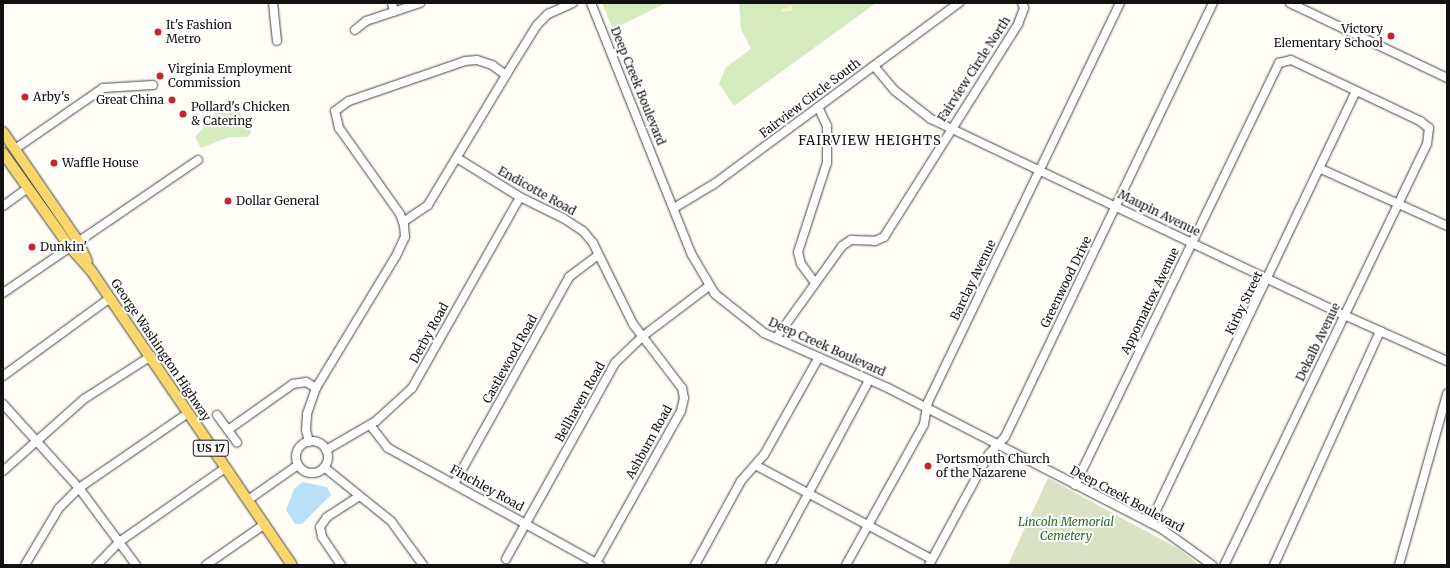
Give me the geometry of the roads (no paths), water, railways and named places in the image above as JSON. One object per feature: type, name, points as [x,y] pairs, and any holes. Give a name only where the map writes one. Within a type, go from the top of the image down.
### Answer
[{"type":"main road","name":"George Washington Highway","points":[[3,132],[110,298],[292,565]]},
{"type":"main road","name":"George Washington Highway","points":[[3,153],[28,188],[74,244]]},
{"type":"street","points":[[273,3],[277,42]]},
{"type":"street","points":[[392,3],[394,12]]},
{"type":"street","points":[[355,30],[366,21],[420,3]]},
{"type":"street","points":[[403,222],[428,204],[537,25],[548,14],[573,3]]},
{"type":"street","name":"Deep Creek Boulevard","points":[[591,3],[692,254],[709,286],[748,323],[776,338],[869,380],[1150,523],[1175,537],[1212,565]]},
{"type":"street","name":"Fairview Circle South","points":[[674,208],[714,184],[959,3]]},
{"type":"street","name":"Fairview Circle North","points":[[776,338],[837,252],[848,242],[875,241],[884,237],[951,128],[1018,24],[1022,16],[1022,3]]},
{"type":"street","name":"Barclay Avenue","points":[[846,565],[924,424],[928,402],[1120,3]]},
{"type":"street","name":"Greenwood Drive","points":[[930,562],[989,454],[1005,437],[1213,3]]},
{"type":"street","points":[[1290,3],[1447,78]]},
{"type":"street","points":[[309,442],[306,430],[307,414],[316,388],[396,256],[405,237],[403,222],[339,128],[335,111],[349,101],[464,62],[477,60],[492,65],[506,75]]},
{"type":"street","name":"Appomattox Avenue","points":[[1075,485],[1279,63],[1291,60],[1356,92]]},
{"type":"street","name":"Maupin Avenue","points":[[874,66],[883,80],[905,101],[931,119],[1116,205],[1268,280],[1447,361]]},
{"type":"street","points":[[15,149],[103,88],[153,85]]},
{"type":"street","name":"Dekalb Avenue","points":[[1224,565],[1427,144],[1429,128],[1420,121],[1356,92]]},
{"type":"street","name":"Kirby Street","points":[[1150,523],[1268,280],[1356,92]]},
{"type":"street","points":[[815,283],[801,264],[798,252],[827,163],[827,126],[818,108]]},
{"type":"street","name":"Endicotte Road","points":[[457,158],[520,197],[563,218],[583,232],[593,243],[628,314],[643,336]]},
{"type":"street","points":[[3,293],[198,160]]},
{"type":"street","points":[[1321,169],[1447,226]]},
{"type":"street","points":[[3,206],[28,188]]},
{"type":"street","name":"Derby Road","points":[[326,450],[370,425],[398,403],[412,388],[520,197]]},
{"type":"street","name":"Castlewood Road","points":[[454,484],[569,277],[598,255]]},
{"type":"street","name":"Bellhaven Road","points":[[506,559],[615,363],[643,336],[709,286]]},
{"type":"street","points":[[3,376],[110,298]]},
{"type":"street","points":[[1274,565],[1380,331]]},
{"type":"street","name":"Ashburn Road","points":[[598,564],[680,411],[684,398],[682,388],[643,336]]},
{"type":"street","points":[[3,471],[36,439],[84,399],[150,356]]},
{"type":"street","points":[[695,565],[741,481],[757,466],[819,357]]},
{"type":"street","points":[[770,565],[869,380]]},
{"type":"street","points":[[228,430],[293,384],[306,382],[316,388]]},
{"type":"street","points":[[1400,565],[1447,394]]},
{"type":"street","points":[[3,404],[79,488],[136,565]]},
{"type":"street","points":[[25,565],[59,508],[79,488],[188,413]]},
{"type":"street","points":[[217,415],[237,443]]},
{"type":"street","name":"Finchley Road","points":[[370,425],[388,448],[598,564]]},
{"type":"street","points":[[309,442],[319,443],[326,450],[327,459],[324,467],[310,473],[298,465],[298,451],[309,442]]},
{"type":"street","points":[[248,500],[298,465]]},
{"type":"street","points":[[757,466],[808,495],[869,525],[930,562]]},
{"type":"street","points":[[324,467],[391,522],[423,565]]},
{"type":"street","points":[[97,565],[119,542],[225,468]]},
{"type":"street","points":[[341,565],[322,537],[320,527],[327,517],[359,496]]},
{"type":"street","points":[[206,565],[265,524]]},
{"type":"water","points":[[302,482],[327,487],[331,495],[302,524],[295,524],[286,510],[294,489]]},
{"type":"place","name":"It's Fashion Metro","points":[[158,32]]},
{"type":"place","name":"Victory Elementary School","points":[[1391,36]]},
{"type":"place","name":"Virginia Employment Commission","points":[[160,76]]},
{"type":"place","name":"Arby's","points":[[25,97]]},
{"type":"place","name":"Great China","points":[[172,100]]},
{"type":"place","name":"Pollard's Chicken & Catering","points":[[183,114]]},
{"type":"place","name":"Waffle House","points":[[54,163]]},
{"type":"place","name":"Dollar General","points":[[228,201]]},
{"type":"place","name":"Dunkin'","points":[[32,247]]},
{"type":"place","name":"Portsmouth Church of the Nazarene","points":[[928,466]]},
{"type":"district","name":"FAIRVIEW HEIGHTS","points":[[870,141]]},
{"type":"park label","name":"Lincoln Memorial Cemetery","points":[[1066,529]]}]
